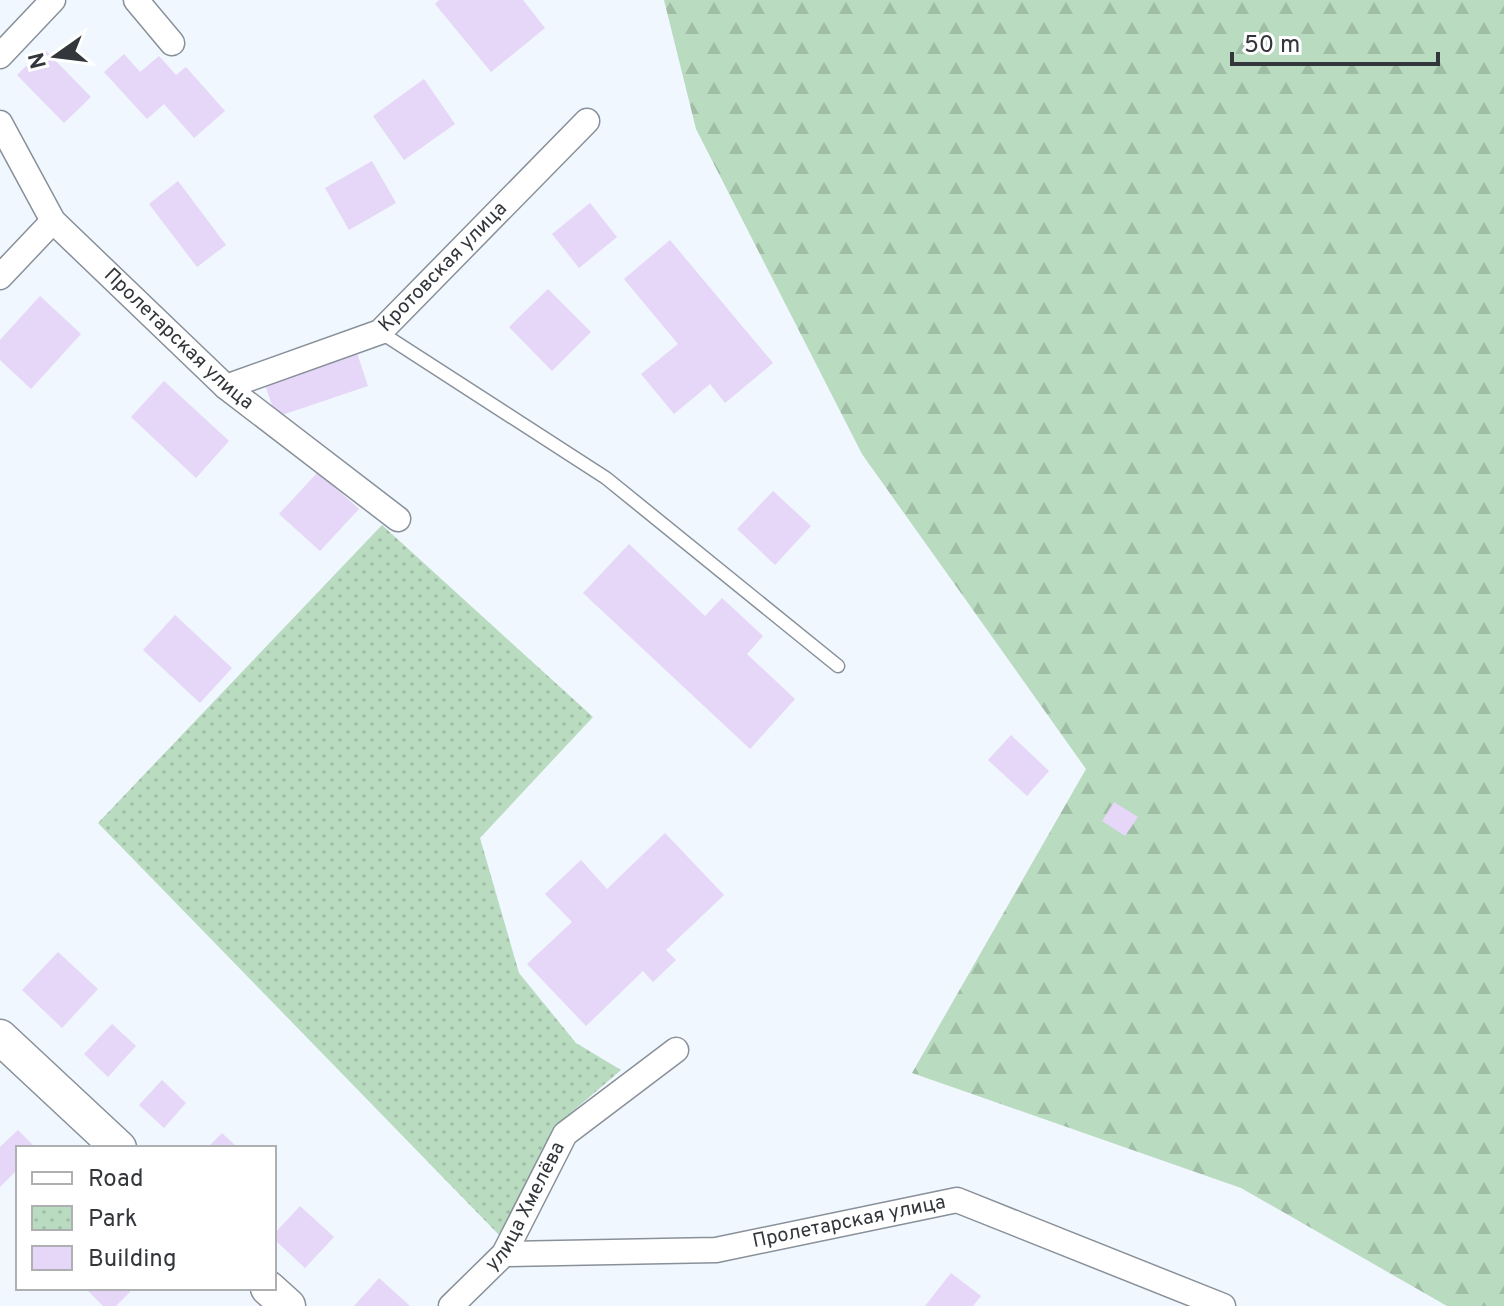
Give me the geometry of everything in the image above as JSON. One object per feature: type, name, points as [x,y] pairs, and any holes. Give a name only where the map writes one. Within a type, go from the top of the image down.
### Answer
[{"type":"main road","points":[[0,1037],[117,1146]]},
{"type":"main road","points":[[270,1290],[288,1306]]},
{"type":"street","points":[[0,56],[53,0]]},
{"type":"street","points":[[136,0],[172,43]]},
{"type":"street","name":"Кротовская улица","points":[[226,387],[380,332],[587,121]]},
{"type":"street","name":"Пролетарская улица","points":[[0,123],[53,221],[226,387],[398,519]]},
{"type":"street","points":[[0,277],[53,221]]},
{"type":"street","name":"улица Хмелёва","points":[[451,1306],[504,1254],[565,1134],[676,1050]]},
{"type":"street","name":"Пролетарская улица","points":[[504,1254],[716,1250],[957,1200],[1223,1306]]},
{"type":"lane","points":[[380,332],[606,478],[838,666]]},
{"type":"green space","points":[[664,0],[1504,0],[1504,1306],[1447,1306],[1241,1188],[912,1073],[1086,769],[862,454],[696,129]]},
{"type":"green space","points":[[382,525],[593,717],[480,838],[519,973],[576,1043],[621,1070],[558,1124],[503,1239],[98,823]]},
{"type":"building","points":[[439,0],[523,0],[545,28],[491,72],[435,4]]},
{"type":"building","points":[[44,49],[91,97],[64,123],[17,75]]},
{"type":"building","points":[[124,54],[140,72],[159,56],[176,75],[186,67],[225,111],[194,138],[164,104],[147,119],[104,72]]},
{"type":"building","points":[[424,79],[455,124],[404,160],[373,116]]},
{"type":"building","points":[[372,161],[396,203],[349,230],[325,188]]},
{"type":"building","points":[[178,181],[226,245],[197,267],[149,204]]},
{"type":"building","points":[[590,203],[617,237],[579,268],[552,234]]},
{"type":"building","points":[[670,240],[773,363],[725,403],[710,384],[674,414],[641,374],[678,344],[624,279]]},
{"type":"building","points":[[548,289],[591,332],[552,371],[509,327]]},
{"type":"building","points":[[40,296],[81,334],[31,389],[0,360],[0,340]]},
{"type":"building","points":[[357,353],[368,386],[276,417],[265,385]]},
{"type":"building","points":[[164,381],[229,441],[196,478],[131,417]]},
{"type":"building","points":[[318,472],[359,509],[320,551],[279,514]]},
{"type":"building","points":[[773,491],[811,526],[775,565],[737,529]]},
{"type":"building","points":[[629,544],[705,616],[722,598],[763,636],[747,654],[795,699],[750,749],[583,593]]},
{"type":"building","points":[[175,615],[232,668],[200,703],[143,650]]},
{"type":"building","points":[[1011,735],[1049,771],[1027,796],[988,760]]},
{"type":"building","points":[[1114,802],[1138,817],[1125,836],[1102,821]]},
{"type":"building","points":[[665,833],[724,895],[666,950],[676,960],[653,982],[643,971],[586,1026],[527,964],[572,922],[545,894],[581,860],[607,889]]},
{"type":"building","points":[[58,952],[98,989],[62,1028],[22,990]]},
{"type":"building","points":[[112,1024],[136,1046],[108,1077],[84,1054]]},
{"type":"building","points":[[162,1080],[186,1103],[164,1128],[139,1105]]},
{"type":"building","points":[[18,1130],[34,1146],[16,1146],[16,1171],[0,1187],[0,1147]]},
{"type":"building","points":[[222,1133],[236,1146],[209,1146]]},
{"type":"building","points":[[300,1206],[334,1237],[305,1268],[276,1241],[276,1232]]},
{"type":"building","points":[[951,1273],[981,1296],[973,1306],[925,1306]]},
{"type":"building","points":[[379,1278],[410,1306],[354,1306]]},
{"type":"building","points":[[87,1290],[132,1290],[116,1306],[103,1306]]}]
